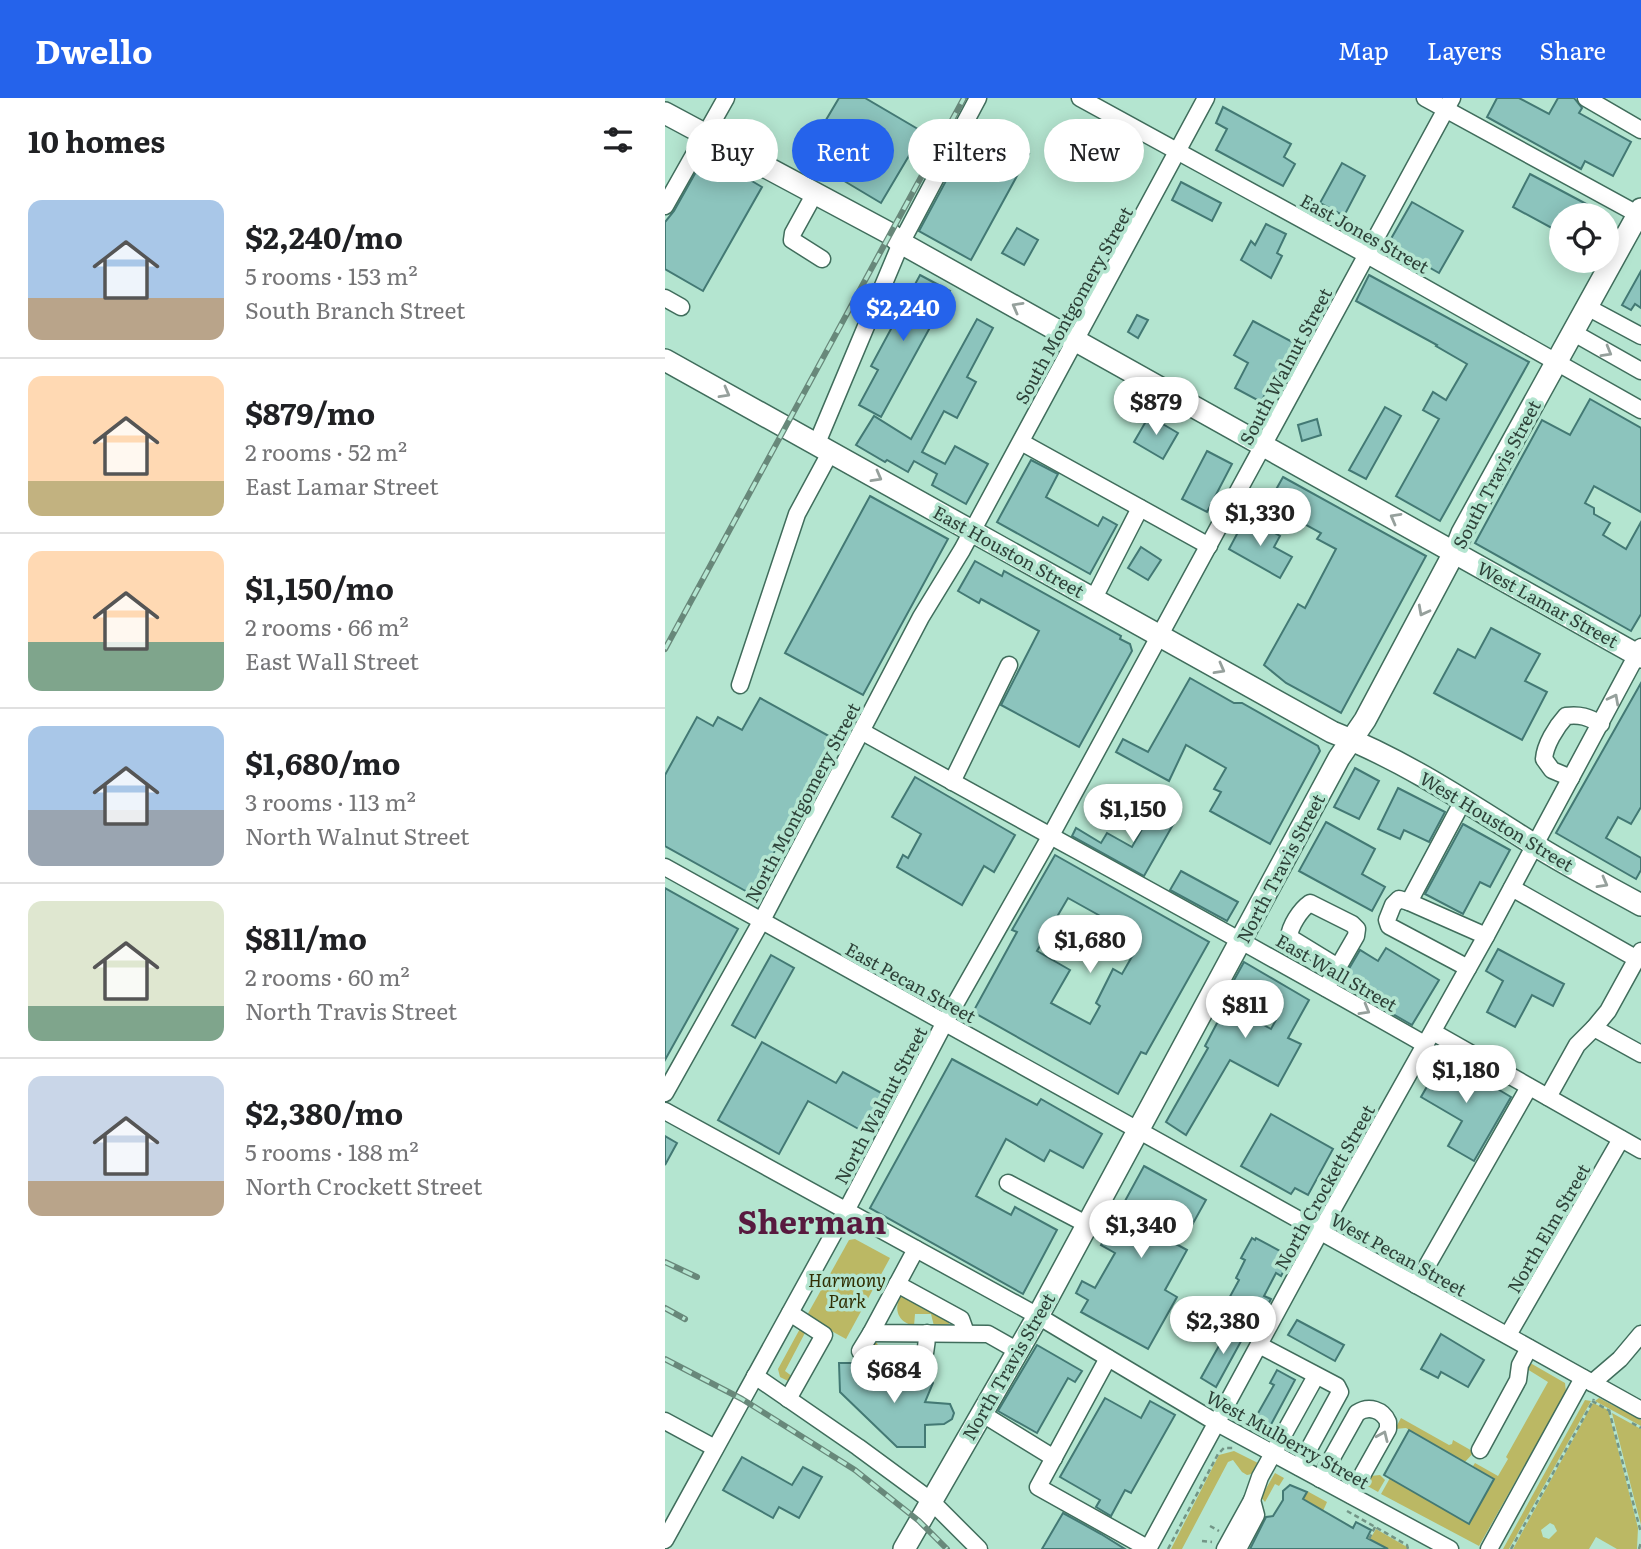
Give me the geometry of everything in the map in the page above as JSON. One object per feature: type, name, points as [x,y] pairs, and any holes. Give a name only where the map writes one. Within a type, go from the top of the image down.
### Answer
[{"type":"main road","name":"West Lamar Street","points":[[665,113],[686,124]]},
{"type":"main road","name":"West Lamar Street","points":[[778,173],[1640,653]]},
{"type":"main road","name":"South Travis Street","points":[[1353,740],[1455,551],[1462,533],[1640,213]]},
{"type":"main road","name":"East Houston Street","points":[[665,360],[1332,732],[1353,740]]},
{"type":"main road","name":"West Houston Street","points":[[1353,740],[1369,746],[1464,799],[1535,845],[1641,905]]},
{"type":"main road","name":"North Travis Street","points":[[904,1549],[1038,1316],[1339,758],[1353,740]]},
{"type":"street","points":[[713,119],[726,98]]},
{"type":"street","points":[[740,685],[797,514],[901,243],[978,98]]},
{"type":"street","name":"East Jones Street","points":[[1080,98],[1367,255],[1641,410]]},
{"type":"street","name":"South Montgomery Street","points":[[972,530],[1206,98]]},
{"type":"street","points":[[1425,98],[1449,104],[1640,213]]},
{"type":"street","points":[[1586,98],[1641,130]]},
{"type":"street","name":"South Walnut Street","points":[[1050,837],[1449,104]]},
{"type":"street","points":[[665,206],[686,167]]},
{"type":"street","points":[[815,193],[793,233],[792,240],[822,259]]},
{"type":"street","points":[[665,298],[681,307]]},
{"type":"street","points":[[1587,307],[1641,336]]},
{"type":"street","points":[[1574,333],[1641,371]]},
{"type":"street","points":[[1021,442],[1209,546]]},
{"type":"street","points":[[1094,598],[1140,508]]},
{"type":"street","name":"North Montgomery Street","points":[[665,1093],[761,922],[921,617],[972,530]]},
{"type":"street","name":"North Crockett Street","points":[[1148,1549],[1640,653]]},
{"type":"street","points":[[952,782],[1009,665]]},
{"type":"street","points":[[1571,779],[1552,770],[1544,760],[1544,753],[1560,723],[1566,716],[1583,715],[1601,724]]},
{"type":"street","name":"East Wall Street","points":[[861,731],[1326,988],[1529,1087],[1641,1150]]},
{"type":"street","points":[[1409,902],[1464,799]]},
{"type":"street","name":"North Walnut Street","points":[[665,1540],[846,1211],[945,1022],[1050,837]]},
{"type":"street","name":"East Pecan Street","points":[[665,867],[1139,1130]]},
{"type":"street","points":[[1512,888],[1639,955],[1608,1011],[1577,1045],[1548,1097]]},
{"type":"street","points":[[1468,968],[1389,926],[1387,920],[1393,905],[1399,899],[1409,902],[1486,936]]},
{"type":"street","points":[[1326,988],[1338,967]]},
{"type":"street","points":[[1594,1028],[1641,1054]]},
{"type":"street","points":[[1416,1285],[1529,1087]]},
{"type":"street","name":"West Mulberry Street","points":[[665,1111],[1038,1316],[1217,1423],[1320,1479],[1347,1502],[1450,1549]]},
{"type":"street","name":"West Pecan Street","points":[[1139,1130],[1641,1410]]},
{"type":"street","name":"North Elm Street","points":[[1508,1335],[1621,1139]]},
{"type":"street","points":[[1008,1183],[1088,1225]]},
{"type":"street","points":[[916,1250],[860,1351],[896,1372],[913,1371],[920,1366],[927,1354],[927,1333]]},
{"type":"street","points":[[897,1284],[961,1320],[966,1333]]},
{"type":"street","points":[[788,1399],[824,1335],[790,1312]]},
{"type":"street","points":[[871,1333],[988,1334],[1017,1351]]},
{"type":"street","points":[[1489,1549],[1592,1382],[1620,1359],[1641,1334]]},
{"type":"street","points":[[1259,1345],[1337,1385],[1340,1392],[1299,1467]]},
{"type":"street","points":[[1480,1450],[1518,1380],[1520,1366],[1529,1348]]},
{"type":"street","points":[[1108,1358],[1038,1487],[1148,1549]]},
{"type":"street","points":[[755,1376],[930,1500],[979,1549]]},
{"type":"street","points":[[1225,1549],[1252,1500],[1260,1477],[1316,1376]]},
{"type":"street","points":[[1320,1479],[1357,1413],[1368,1409],[1380,1412],[1388,1422],[1388,1429],[1347,1502]]},
{"type":"street","points":[[981,1413],[1054,1458]]},
{"type":"street","points":[[665,1421],[715,1448]]},
{"type":"street","points":[[1286,1430],[1299,1444],[1314,1440]]},
{"type":"street","points":[[1238,1549],[1256,1515],[1252,1500]]},
{"type":"path","points":[[1511,1549],[1592,1382]]},
{"type":"path","points":[[1609,1410],[1641,1533]]},
{"type":"path","points":[[1168,1549],[1218,1454],[1224,1448],[1234,1448]]},
{"type":"path","points":[[1347,1502],[1365,1524],[1407,1545],[1408,1549]]},
{"type":"path","points":[[1369,1539],[1375,1527]]},
{"type":"path","points":[[1639,1549],[1641,1542]]},
{"type":"green space","name":"Harmony Park","points":[[855,1239],[890,1258],[846,1339],[806,1317],[849,1240]]},
{"type":"green space","points":[[901,1296],[949,1324],[934,1326],[931,1314],[915,1314],[914,1326],[909,1324],[901,1318],[897,1310]]},
{"type":"green space","points":[[802,1325],[806,1331],[785,1371],[793,1377],[790,1382],[780,1377],[778,1369]]},
{"type":"green space","points":[[875,1343],[880,1352],[920,1351],[919,1362],[897,1368],[869,1350]]},
{"type":"green space","points":[[1528,1364],[1565,1383],[1566,1392],[1479,1546],[1381,1494],[1390,1478],[1469,1523],[1494,1479],[1473,1466],[1475,1463],[1498,1476],[1548,1382],[1527,1369]]},
{"type":"green space","points":[[1599,1398],[1641,1420],[1641,1426],[1595,1401]]},
{"type":"green space","points":[[1585,1400],[1591,1401],[1509,1549],[1503,1549]]},
{"type":"green space","points":[[1593,1403],[1608,1410],[1638,1528],[1637,1549],[1617,1549],[1596,1537],[1589,1549],[1513,1549]],"holes":[[[1550,1523],[1557,1531],[1549,1539],[1543,1537],[1541,1530]]]},
{"type":"green space","points":[[1612,1413],[1641,1429],[1641,1525]]},
{"type":"green space","points":[[1401,1418],[1449,1445],[1453,1440],[1474,1452],[1465,1462],[1406,1428],[1395,1429]]},
{"type":"green space","points":[[1234,1451],[1258,1463],[1256,1470],[1247,1475],[1233,1460],[1228,1462],[1182,1549],[1171,1549],[1219,1455]]},
{"type":"green space","points":[[1275,1473],[1284,1478],[1279,1486],[1275,1484],[1265,1502],[1261,1497]]},
{"type":"green space","points":[[1380,1475],[1385,1480],[1378,1492],[1364,1484],[1370,1476]]},
{"type":"green space","points":[[1307,1491],[1327,1502],[1323,1511],[1303,1499]]},
{"type":"green space","points":[[1376,1529],[1407,1549],[1388,1549],[1370,1539]]},
{"type":"building","points":[[839,98],[865,98],[908,123],[908,157],[894,181],[894,119],[827,119]]},
{"type":"building","points":[[1497,98],[1519,98],[1549,114],[1558,98],[1574,98],[1582,108],[1579,113],[1631,142],[1613,176],[1585,161],[1581,169],[1487,117]]},
{"type":"building","points":[[1223,107],[1291,144],[1284,157],[1295,164],[1283,186],[1216,150],[1227,129],[1216,123]]},
{"type":"building","points":[[1342,163],[1365,176],[1344,216],[1320,203]]},
{"type":"building","points":[[1530,174],[1584,203],[1549,203],[1549,226],[1513,207]]},
{"type":"building","points":[[690,182],[754,182],[762,187],[703,291],[665,269],[665,222]]},
{"type":"building","points":[[846,182],[893,182],[881,203]]},
{"type":"building","points":[[945,182],[1014,182],[971,260],[919,231]]},
{"type":"building","points":[[1181,182],[1221,203],[1212,221],[1172,200]]},
{"type":"building","points":[[1412,202],[1463,231],[1439,273],[1388,244]]},
{"type":"building","points":[[1266,224],[1286,234],[1277,253],[1282,256],[1271,278],[1241,260],[1251,241],[1255,245]]},
{"type":"building","points":[[1017,228],[1038,240],[1024,265],[1002,253]]},
{"type":"building","points":[[1641,271],[1641,308],[1635,304],[1631,310],[1622,305]]},
{"type":"building","points":[[920,275],[950,291],[881,417],[859,405],[878,370],[871,366]]},
{"type":"building","points":[[1369,275],[1529,362],[1440,521],[1396,496],[1439,419],[1423,410],[1433,392],[1446,400],[1467,364],[1356,301]]},
{"type":"building","points":[[1137,315],[1148,320],[1138,338],[1128,332]]},
{"type":"building","points":[[977,319],[993,328],[967,377],[976,382],[957,418],[944,411],[922,452],[945,464],[955,446],[988,464],[966,504],[932,485],[937,474],[914,461],[908,472],[856,445],[874,416],[911,439]]},
{"type":"building","points":[[1253,321],[1298,345],[1279,380],[1274,377],[1261,402],[1235,388],[1248,363],[1234,355]]},
{"type":"building","points":[[1590,399],[1641,428],[1641,512],[1594,486],[1585,503],[1594,508],[1594,514],[1610,523],[1603,535],[1626,549],[1641,522],[1641,614],[1631,631],[1475,543],[1542,420],[1570,435]]},
{"type":"building","points":[[1385,407],[1401,416],[1366,479],[1349,470]]},
{"type":"building","points":[[1149,416],[1178,433],[1163,459],[1134,442]]},
{"type":"building","points":[[1317,419],[1321,435],[1302,441],[1298,425]]},
{"type":"building","points":[[1207,451],[1232,464],[1207,512],[1182,499]]},
{"type":"building","points":[[1031,460],[1058,474],[1046,497],[1098,526],[1103,517],[1117,525],[1090,574],[997,522]]},
{"type":"building","points":[[1283,477],[1426,556],[1341,713],[1286,683],[1264,665],[1298,604],[1305,608],[1336,549],[1317,539],[1321,533],[1268,504]]},
{"type":"building","points":[[870,496],[948,539],[863,695],[785,653]]},
{"type":"building","points":[[1246,517],[1280,536],[1274,547],[1292,557],[1280,578],[1229,549]]},
{"type":"building","points":[[1141,547],[1161,560],[1148,580],[1128,568]]},
{"type":"building","points":[[975,561],[1002,576],[1004,571],[1121,636],[1120,639],[1130,644],[1132,651],[1079,747],[1001,705],[1039,631],[981,599],[979,603],[958,591]]},
{"type":"building","points":[[1491,628],[1540,654],[1525,681],[1547,692],[1522,740],[1434,693],[1458,649],[1475,658]]},
{"type":"building","points":[[1190,678],[1234,703],[1242,703],[1318,746],[1320,751],[1270,844],[1210,811],[1221,792],[1214,789],[1226,768],[1186,745],[1169,781],[1116,752],[1123,739],[1148,752]]},
{"type":"building","points":[[1641,683],[1641,807],[1631,824],[1618,817],[1606,838],[1641,858],[1641,870],[1636,879],[1556,833]]},
{"type":"building","points":[[760,698],[836,740],[751,894],[665,846],[665,775],[697,717],[713,726],[718,717],[742,730]]},
{"type":"building","points":[[1355,768],[1379,781],[1359,819],[1334,807]]},
{"type":"building","points":[[915,777],[1015,835],[994,872],[984,866],[962,905],[897,867],[903,855],[908,858],[921,834],[892,817]]},
{"type":"building","points":[[1398,788],[1445,812],[1429,842],[1404,830],[1400,839],[1378,829]]},
{"type":"building","points":[[1152,811],[1174,823],[1144,876],[1072,836],[1076,828],[1101,843],[1107,833],[1132,847]]},
{"type":"building","points":[[1326,822],[1375,849],[1362,874],[1385,887],[1372,911],[1299,871]]},
{"type":"building","points":[[1463,824],[1510,850],[1490,887],[1480,882],[1463,914],[1425,894]]},
{"type":"building","points":[[1055,855],[1209,942],[1146,1054],[1141,1052],[1118,1094],[973,1012],[1017,932],[1012,930]],"holes":[[[1068,898],[1120,927],[1112,940],[1134,953],[1122,974],[1113,969],[1096,1003],[1100,1006],[1090,1024],[1051,1003],[1070,970],[1037,951]]]},
{"type":"building","points":[[1181,871],[1238,902],[1227,921],[1170,890]]},
{"type":"building","points":[[665,888],[738,929],[665,1060]]},
{"type":"building","points":[[1386,948],[1439,980],[1412,1025],[1340,984],[1360,950],[1378,961]]},
{"type":"building","points":[[1498,949],[1564,984],[1553,1006],[1532,995],[1515,1027],[1487,1012],[1503,981],[1486,971]]},
{"type":"building","points":[[771,955],[794,968],[755,1038],[732,1025]]},
{"type":"building","points":[[1244,962],[1309,1000],[1288,1038],[1301,1044],[1278,1086],[1230,1060],[1186,1135],[1166,1122],[1208,1048],[1205,1046],[1227,1004],[1223,1000]],"holes":[[[1264,999],[1282,1009],[1271,1029],[1253,1019]]]},
{"type":"building","points":[[762,1042],[836,1083],[843,1072],[885,1095],[864,1132],[808,1101],[779,1154],[718,1120]]},
{"type":"building","points":[[1444,1057],[1511,1097],[1474,1161],[1448,1146],[1462,1121],[1421,1097]]},
{"type":"building","points":[[952,1059],[1037,1105],[1041,1099],[1102,1134],[1083,1168],[1050,1150],[1044,1161],[1006,1139],[976,1196],[1011,1215],[1015,1207],[1057,1230],[1023,1294],[870,1208]]},
{"type":"building","points":[[1271,1114],[1333,1149],[1308,1195],[1295,1188],[1291,1194],[1241,1166]]},
{"type":"building","points":[[665,1136],[677,1143],[665,1165]]},
{"type":"building","points":[[1144,1166],[1206,1200],[1191,1227],[1167,1214],[1156,1233],[1187,1250],[1165,1290],[1177,1297],[1148,1349],[1081,1312],[1088,1300],[1076,1293],[1082,1281],[1095,1288],[1115,1253],[1101,1245]]},
{"type":"building","points":[[1252,1238],[1291,1257],[1281,1276],[1276,1273],[1264,1296],[1271,1299],[1260,1320],[1227,1302],[1239,1280],[1236,1278],[1245,1260],[1241,1258]]},
{"type":"building","points":[[1297,1320],[1344,1345],[1335,1361],[1288,1335]]},
{"type":"building","points":[[1230,1326],[1245,1334],[1216,1387],[1201,1378]]},
{"type":"building","points":[[1441,1334],[1484,1360],[1468,1387],[1441,1372],[1438,1378],[1421,1369]]},
{"type":"building","points":[[1037,1345],[1082,1371],[1075,1382],[1068,1378],[1037,1433],[998,1411]]},
{"type":"building","points":[[839,1363],[862,1364],[863,1377],[884,1376],[908,1382],[928,1376],[933,1383],[925,1402],[950,1404],[954,1413],[952,1419],[944,1424],[925,1425],[925,1447],[897,1447],[840,1392]]},
{"type":"building","points":[[1277,1370],[1295,1380],[1268,1430],[1253,1422],[1274,1385],[1270,1383]]},
{"type":"building","points":[[1105,1398],[1141,1418],[1150,1401],[1175,1415],[1131,1493],[1125,1490],[1111,1516],[1096,1507],[1100,1500],[1060,1477]]},
{"type":"building","points":[[1409,1430],[1494,1479],[1469,1524],[1384,1475]]},
{"type":"building","points":[[742,1457],[792,1485],[803,1467],[822,1477],[799,1518],[779,1507],[773,1518],[723,1490]]},
{"type":"building","points":[[1290,1485],[1307,1492],[1303,1499],[1353,1528],[1356,1522],[1371,1530],[1367,1538],[1388,1549],[1250,1549],[1266,1517],[1273,1516],[1283,1500],[1283,1491]]},
{"type":"building","points":[[1063,1513],[1101,1534],[1125,1549],[1042,1549]]},
{"type":"railway","points":[[665,649],[964,98]]},
{"type":"railway","points":[[665,1262],[697,1277]]},
{"type":"railway","points":[[665,1308],[685,1319]]},
{"type":"railway","points":[[665,1359],[742,1399],[855,1470],[919,1521],[947,1549]]},
{"type":"district","name":"Sherman","points":[[812,1220]]}]
